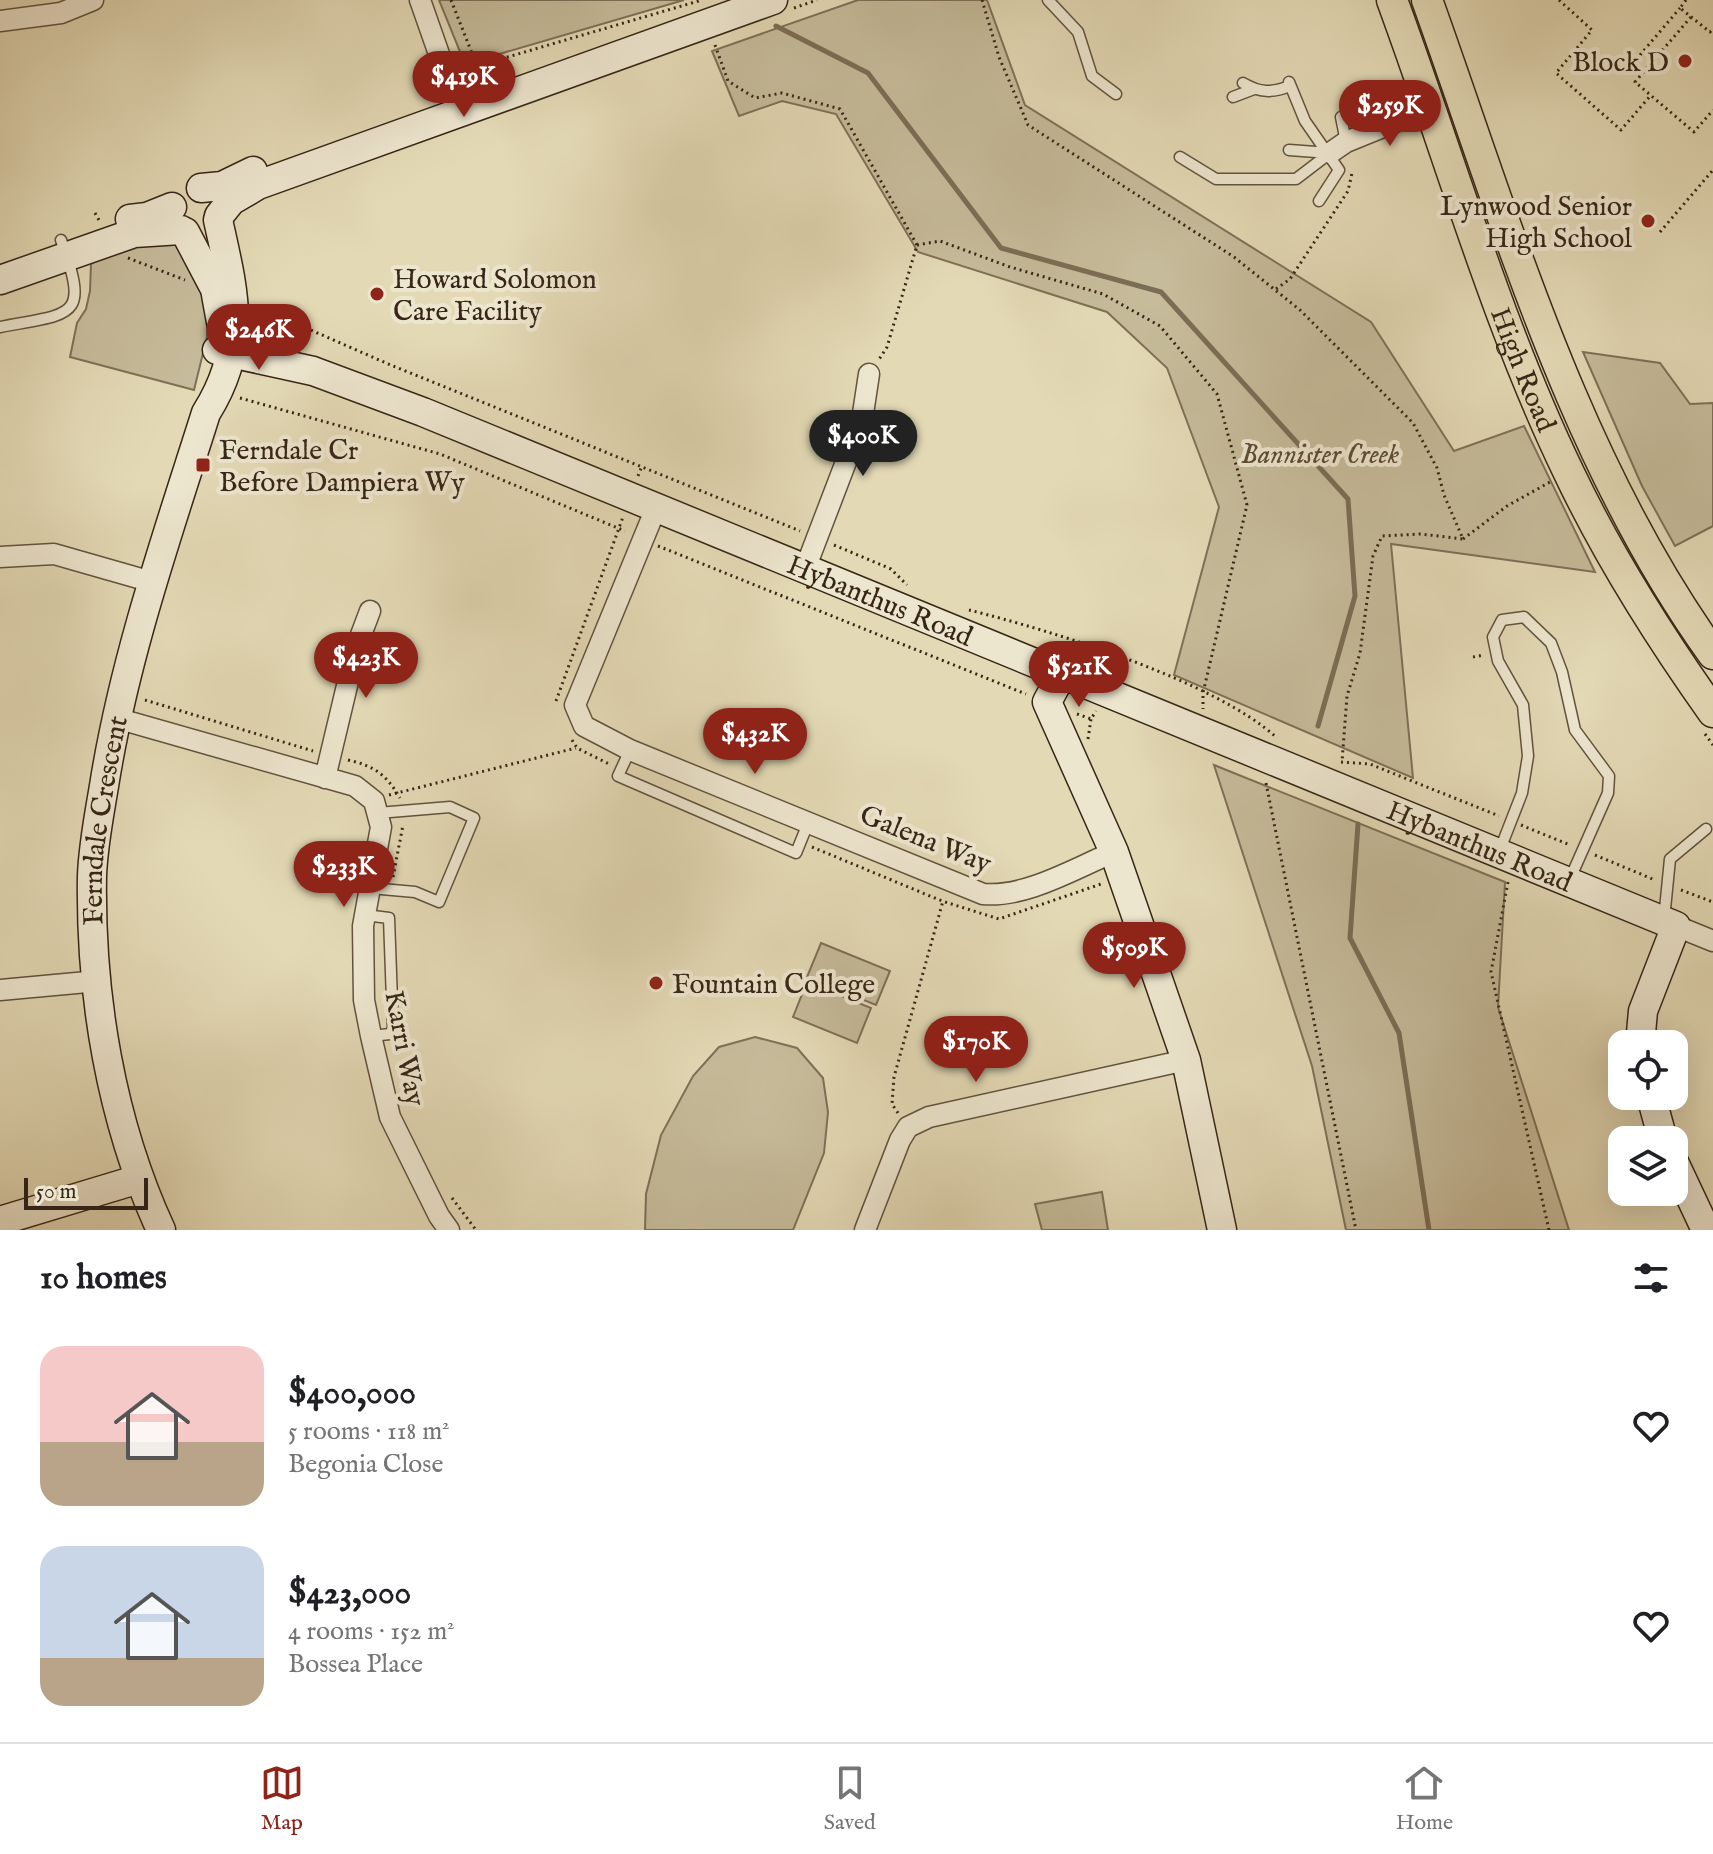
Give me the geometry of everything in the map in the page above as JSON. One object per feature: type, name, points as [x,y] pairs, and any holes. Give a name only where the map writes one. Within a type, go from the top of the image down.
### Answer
[{"type":"main road","name":"High Road","points":[[1392,0],[1521,362],[1568,473],[1608,549],[1672,655],[1713,712]]},
{"type":"main road","name":"High Road","points":[[1427,0],[1579,417],[1637,530],[1713,654]]},
{"type":"street","points":[[0,21],[61,13],[93,0]]},
{"type":"street","points":[[420,0],[456,103]]},
{"type":"street","points":[[0,262],[179,223],[202,234],[231,201],[258,185],[456,103],[720,0]]},
{"type":"street","points":[[179,223],[181,191],[222,186],[353,131],[456,103],[773,0]]},
{"type":"street","points":[[1338,148],[1432,107]]},
{"type":"street","points":[[201,188],[214,196],[218,218]]},
{"type":"street","name":"Ferndale Crescent","points":[[161,1230],[139,1179],[112,1083],[98,981],[92,876],[116,718],[152,582],[206,413],[207,389],[226,343],[234,285],[218,218]]},
{"type":"street","name":"Ferndale Crescent","points":[[179,223],[215,289],[226,343]]},
{"type":"street","points":[[0,280],[64,248]]},
{"type":"street","name":"Hybanthus Road","points":[[226,343],[291,357],[313,371],[805,569],[1081,689],[1204,733],[1272,749],[1507,857],[1713,941]]},
{"type":"street","points":[[805,569],[862,420],[869,374]]},
{"type":"street","name":"Galena Way","points":[[643,503],[642,539],[575,705],[584,726],[630,750],[983,894],[997,895],[1114,852]]},
{"type":"street","points":[[0,557],[54,554],[152,582]]},
{"type":"street","points":[[325,778],[356,648],[370,611]]},
{"type":"street","points":[[1081,689],[1056,706],[1068,744],[1114,852],[1186,1060],[1222,1230]]},
{"type":"street","points":[[116,718],[355,786],[376,807]]},
{"type":"street","name":"Karri Way","points":[[376,807],[381,827],[365,915],[364,1000],[390,1117],[449,1230]]},
{"type":"street","points":[[1641,1030],[1643,1011],[1670,923]]},
{"type":"street","points":[[0,990],[98,981]]},
{"type":"street","points":[[865,1230],[908,1127],[929,1117],[1186,1060]]},
{"type":"street","points":[[0,1221],[139,1179]]},
{"type":"street","points":[[1688,1192],[1706,1230]]},
{"type":"lane","points":[[1048,0],[1078,32],[1092,76],[1116,94]]},
{"type":"lane","points":[[1243,83],[1273,93],[1290,84],[1305,121],[1338,148]]},
{"type":"lane","points":[[1233,97],[1254,89]]},
{"type":"lane","points":[[1319,201],[1339,170],[1341,117]]},
{"type":"lane","points":[[1289,150],[1338,148]]},
{"type":"lane","points":[[1180,157],[1216,179],[1296,179],[1338,148]]},
{"type":"lane","points":[[0,327],[57,316],[69,309],[76,297],[76,279],[64,248]]},
{"type":"lane","points":[[1507,857],[1522,793],[1528,756],[1527,734],[1523,705],[1498,661],[1493,637],[1502,620],[1524,617],[1551,643],[1562,672],[1575,730],[1609,776],[1608,793],[1568,882]]},
{"type":"lane","points":[[630,750],[618,776],[796,853],[809,821]]},
{"type":"lane","points":[[370,888],[415,892],[439,902],[474,818],[450,807],[376,807]]},
{"type":"lane","points":[[1670,923],[1670,859],[1706,829]]},
{"type":"path","points":[[451,0],[477,66],[702,0]]},
{"type":"path","points":[[982,0],[999,57],[1028,125],[1223,250],[1275,290],[1391,398],[1413,423],[1437,468],[1444,495],[1463,539]]},
{"type":"path","points":[[1559,0],[1592,30],[1556,73],[1621,130],[1651,95]]},
{"type":"path","points":[[1640,55],[1686,0]]},
{"type":"path","points":[[1680,8],[1712,32]]},
{"type":"path","points":[[1691,17],[1635,82],[1694,132],[1713,110]]},
{"type":"path","points":[[712,38],[728,81],[755,98],[782,93],[840,109],[917,245],[887,347],[869,374]]},
{"type":"path","points":[[1275,290],[1290,279],[1348,191],[1353,175],[1338,148]]},
{"type":"path","points":[[1660,232],[1713,170]]},
{"type":"path","points":[[917,245],[940,241],[1010,267],[1103,294],[1160,326],[1217,394],[1247,505],[1203,693],[1204,733]]},
{"type":"path","points":[[122,254],[192,283]]},
{"type":"path","points":[[252,304],[386,363],[805,533]]},
{"type":"path","points":[[234,397],[440,454],[642,539],[1091,719],[1081,689]]},
{"type":"path","points":[[556,706],[555,696],[619,528],[643,503],[642,466]]},
{"type":"path","points":[[1342,762],[1347,696],[1360,653],[1373,556],[1382,536],[1421,534],[1463,539],[1507,506],[1568,473]]},
{"type":"path","points":[[827,542],[891,569],[911,589]]},
{"type":"path","points":[[961,608],[1003,618],[1135,663],[1252,715],[1272,749],[1356,1230]]},
{"type":"path","points":[[140,699],[331,756]]},
{"type":"path","points":[[376,807],[397,792],[577,748],[571,738]]},
{"type":"path","points":[[1334,761],[1370,764],[1713,902]]},
{"type":"path","points":[[1507,857],[1507,883],[1491,972],[1549,1230]]},
{"type":"path","points":[[908,1127],[892,1104],[894,1077],[949,878]]},
{"type":"path","points":[[447,1192],[476,1230]]},
{"type":"green space","points":[[439,0],[684,0],[465,64]]},
{"type":"green space","name":"Bannister Creek","points":[[858,0],[987,0],[1025,105],[1371,322],[1454,451],[1524,426],[1595,572],[1391,544],[1413,778],[1174,675],[1219,507],[1167,368],[1107,312],[918,252],[836,114],[782,101],[739,116],[712,51]]},
{"type":"green space","points":[[176,241],[207,305],[207,337],[194,390],[70,357],[77,323],[86,309],[91,264],[120,249]]},
{"type":"green space","points":[[1583,352],[1660,363],[1690,404],[1713,403],[1713,526],[1675,546],[1642,486]]},
{"type":"green space","points":[[1214,765],[1505,882],[1498,1007],[1569,1230],[1346,1230],[1312,1066]]},
{"type":"green space","points":[[821,943],[890,971],[876,1005],[807,977]]},
{"type":"green space","points":[[807,982],[871,1008],[857,1043],[793,1017]]},
{"type":"green space","points":[[755,1037],[797,1048],[823,1078],[828,1112],[824,1153],[793,1230],[645,1230],[646,1194],[661,1135],[693,1076],[719,1047]]},
{"type":"green space","points":[[1102,1192],[1108,1230],[1042,1230],[1035,1204]]},
{"type":"waterway","name":"Bannister Creek","points":[[776,26],[868,73],[1001,248],[1161,292],[1348,499],[1355,596],[1318,726]]},
{"type":"waterway","name":"Bannister Creek","points":[[1358,824],[1350,938],[1399,1033],[1429,1230]]},
{"type":"place","name":"Block D","points":[[1685,61]]},
{"type":"place","name":"Lynwood Senior High School","points":[[1648,221]]},
{"type":"place","name":"Howard Solomon Care Facility","points":[[377,294]]},
{"type":"place","name":"Ferndale Cr Before Dampiera Wy","points":[[203,465]]},
{"type":"place","name":"Fountain College","points":[[656,983]]}]
